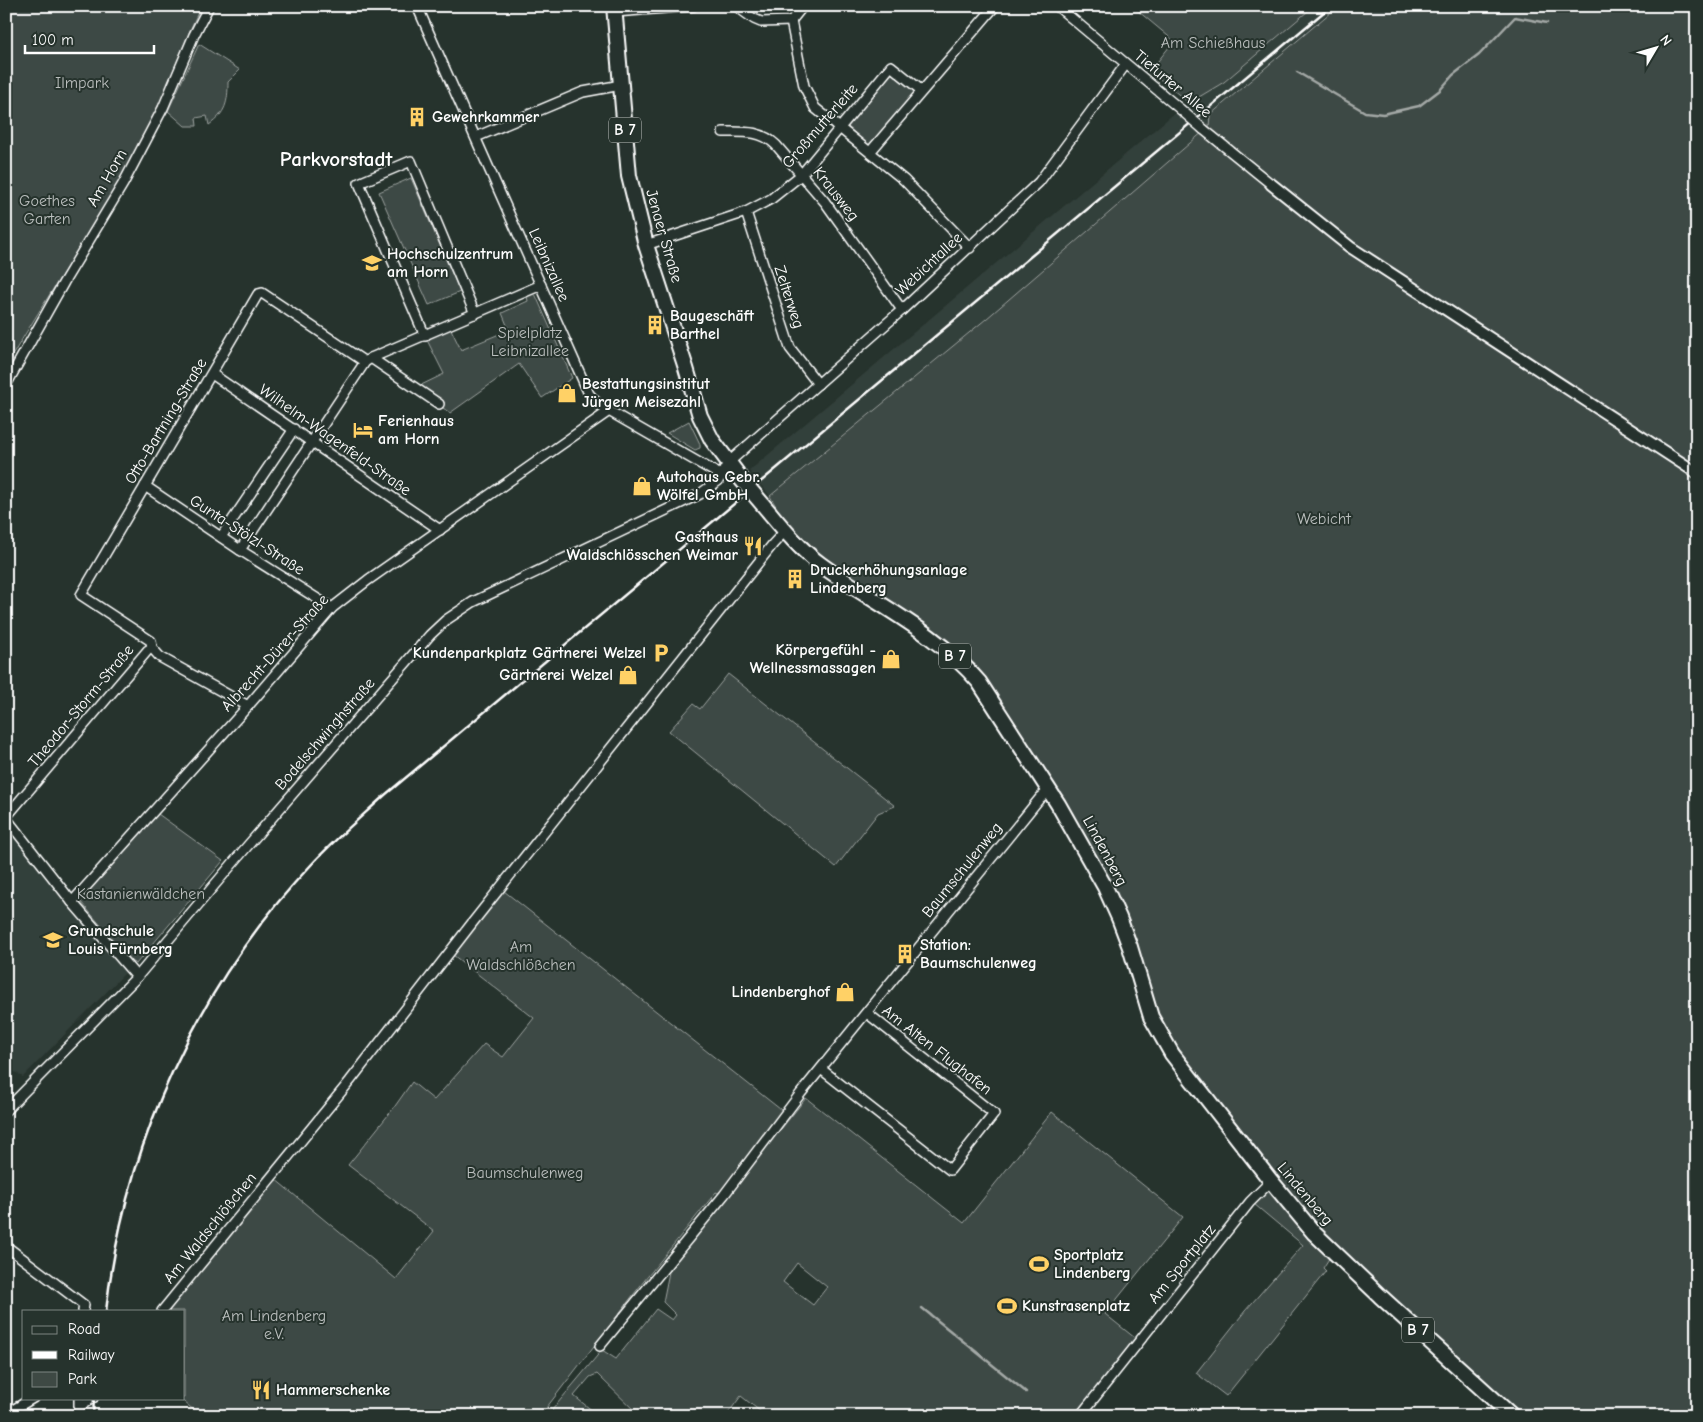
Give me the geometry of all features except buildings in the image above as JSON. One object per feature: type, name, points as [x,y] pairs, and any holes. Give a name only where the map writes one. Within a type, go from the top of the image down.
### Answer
[{"type":"main road","name":"Jenaer Straße","points":[[615,9],[628,176],[646,245],[700,416],[725,469],[742,480],[785,531]]},
{"type":"main road","name":"Lindenberg","points":[[785,531],[819,564],[939,644],[963,664],[978,682],[1050,790],[1101,879],[1130,947],[1148,1008],[1159,1033],[1177,1060],[1271,1181],[1325,1244],[1512,1416]]},
{"type":"street","name":"Am Horn","points":[[6,386],[60,289],[123,184],[163,108],[208,6]]},
{"type":"street","points":[[615,9],[694,6]]},
{"type":"street","points":[[736,6],[761,22],[791,21],[803,6]]},
{"type":"street","points":[[870,152],[995,6]]},
{"type":"street","name":"Tiefurter Allee","points":[[1057,6],[1270,184]]},
{"type":"street","name":"Leibnizallee","points":[[420,7],[589,394],[598,404],[609,411],[725,469]]},
{"type":"street","points":[[791,21],[806,93],[815,108],[904,180],[970,248]]},
{"type":"street","name":"Webichtallee","points":[[725,469],[970,248],[1039,182],[1126,64]]},
{"type":"street","name":"Großmutterleite","points":[[646,245],[746,212],[771,199],[801,174],[891,66],[922,91]]},
{"type":"street","points":[[476,137],[583,92],[621,85]]},
{"type":"street","name":"Krausweg","points":[[723,132],[752,132],[765,136],[776,145],[826,202],[902,310]]},
{"type":"street","points":[[425,336],[359,183],[411,161],[475,314]]},
{"type":"street","points":[[1270,184],[1350,247],[1697,474]]},
{"type":"street","name":"Zelterweg","points":[[746,212],[790,348],[818,384]]},
{"type":"street","points":[[240,550],[368,360],[541,285]]},
{"type":"street","name":"Otto-Bartning-Straße","points":[[152,648],[151,641],[81,594],[258,294],[262,293],[368,360]]},
{"type":"street","points":[[368,360],[439,404]]},
{"type":"street","name":"Wilhelm-Wagenfeld-Straße","points":[[212,374],[440,530]]},
{"type":"street","name":"Albrecht-Dürer-Straße","points":[[72,902],[248,706],[332,608],[368,580],[609,411]]},
{"type":"street","points":[[220,536],[294,429]]},
{"type":"street","name":"Bodelschwinghstraße","points":[[6,1110],[137,977],[406,662],[442,624],[474,602],[700,494],[715,484],[725,469]]},
{"type":"street","name":"Gunta-Stölzl-Straße","points":[[145,486],[240,550],[332,608]]},
{"type":"street","name":"Am Waldschlößchen","points":[[163,1310],[350,1081],[473,922],[785,531]]},
{"type":"street","name":"Theodor-Storm-Straße","points":[[6,818],[148,650],[152,648],[160,658],[248,706]]},
{"type":"street","name":"Baumschulenweg","points":[[600,1346],[724,1195],[821,1068],[1040,798],[1050,790]]},
{"type":"street","points":[[6,818],[72,902],[137,977]]},
{"type":"street","name":"Am Alten Flughafen","points":[[821,1068],[950,1170],[994,1114],[866,1013]]},
{"type":"street","name":"Am Sportplatz","points":[[1080,1416],[1258,1192],[1271,1181]]},
{"type":"street","points":[[7,1248],[84,1308]]},
{"type":"street","points":[[6,1414],[30,1400]]},
{"type":"street","points":[[79,1402],[79,1416]]},
{"type":"shaded area","points":[[1314,6],[1338,6],[1210,115],[1209,127],[986,319],[770,496],[749,471],[1171,116],[1224,82]]},
{"type":"shaded area","name":"Grundschule Louis Fürnberg","points":[[6,826],[127,971],[23,1077],[15,1072],[6,1075]]},
{"type":"green space","name":"Ilmpark","points":[[6,6],[201,6],[154,117],[136,152],[6,366]]},
{"type":"green space","name":"Am Schießhaus","points":[[1132,6],[1314,6],[1224,82],[1189,103],[1150,71],[1174,41]]},
{"type":"green space","name":"Webicht","points":[[1338,6],[1697,6],[1697,1416],[1520,1416],[1355,1266],[1315,1227],[1182,1056],[1174,1042],[1169,1039],[1158,1019],[1137,952],[983,679],[813,549],[781,515],[770,496],[986,319],[1209,127],[1210,115]]},
{"type":"green space","points":[[199,44],[240,70],[228,82],[225,106],[215,121],[209,125],[207,116],[196,118],[197,126],[185,126],[168,111]]},
{"type":"green space","points":[[892,72],[915,92],[869,146],[847,126]]},
{"type":"green space","points":[[411,178],[460,292],[429,305],[379,192]]},
{"type":"green space","name":"Spielplatz Leibnizallee","points":[[533,289],[572,378],[542,398],[519,364],[450,413],[415,388],[444,374],[425,336],[449,325],[461,350],[509,330],[502,313],[528,301],[526,292]]},
{"type":"green space","points":[[689,421],[700,444],[700,448],[695,450],[667,433]]},
{"type":"green space","points":[[728,674],[895,806],[878,813],[836,867],[669,731],[693,704],[700,709]]},
{"type":"green space","name":"Kastanienwäldchen","points":[[158,814],[223,861],[136,964],[132,962],[80,901]]},
{"type":"green space","name":"Am Lindenberg e.V.","points":[[504,891],[785,1113],[720,1194],[716,1192],[644,1281],[540,1416],[201,1416],[181,1400],[185,1400],[185,1310],[169,1310],[209,1258],[275,1179],[396,1279],[434,1231],[348,1165],[412,1082],[434,1100],[484,1044],[503,1057],[534,1018],[453,955]]},
{"type":"green space","points":[[806,1098],[964,1223],[1052,1112],[1183,1217],[1105,1314],[1135,1338],[1074,1416],[766,1416],[741,1396],[726,1416],[640,1416],[597,1374],[590,1377],[574,1396],[599,1416],[557,1415],[552,1410],[602,1350],[616,1359],[656,1309],[672,1320],[676,1315],[663,1302],[670,1267]],"holes":[[[797,1263],[827,1287],[813,1305],[783,1282]]]},
{"type":"green space","points":[[1267,1190],[1272,1190],[1330,1257],[1323,1268],[1326,1271],[1226,1396],[1196,1373],[1245,1311],[1303,1245],[1254,1204]]},
{"type":"waterway","points":[[1297,72],[1365,112],[1383,114],[1419,106],[1440,90],[1453,75],[1479,55],[1515,17],[1547,23]]},
{"type":"waterway","points":[[922,1308],[1026,1392]]},
{"type":"railway","points":[[106,1310],[116,1249],[130,1188],[149,1129],[172,1072],[201,1016],[233,963],[270,912],[311,865],[385,795],[1331,6]]},
{"type":"railway","points":[[93,1416],[94,1400]]},
{"type":"place","name":"Gewehrkammer","points":[[417,117]]},
{"type":"place","name":"Hochschulzentrum am Horn","points":[[372,263]]},
{"type":"place","name":"Baugeschäft Barthel","points":[[655,325]]},
{"type":"place","name":"Bestattungsinstitut Jürgen Meisezahl","points":[[567,393]]},
{"type":"place","name":"Ferienhaus am Horn","points":[[363,430]]},
{"type":"place","name":"Autohaus Gebr. Wölfel GmbH","points":[[642,486]]},
{"type":"place","name":"Gasthaus Waldschlösschen Weimar","points":[[753,546]]},
{"type":"place","name":"Druckerhöhungsanlage Lindenberg","points":[[795,579]]},
{"type":"place","name":"Kundenparkplatz Gärtnerei Welzel","points":[[661,653]]},
{"type":"place","name":"Körpergefühl - Wellnessmassagen","points":[[891,659]]},
{"type":"place","name":"Gärtnerei Welzel","points":[[628,675]]},
{"type":"place","name":"Grundschule Louis Fürnberg","points":[[53,940]]},
{"type":"place","name":"Station: Baumschulenweg","points":[[905,954]]},
{"type":"place","name":"Lindenberghof","points":[[845,992]]},
{"type":"place","name":"Sportplatz Lindenberg","points":[[1039,1264]]},
{"type":"place","name":"Kunstrasenplatz","points":[[1007,1306]]},
{"type":"place","name":"Hammerschenke","points":[[261,1390]]},
{"type":"district","name":"Parkvorstadt","points":[[336,159]]},
{"type":"park label","name":"Goethes Garten","points":[[47,210]]}]
